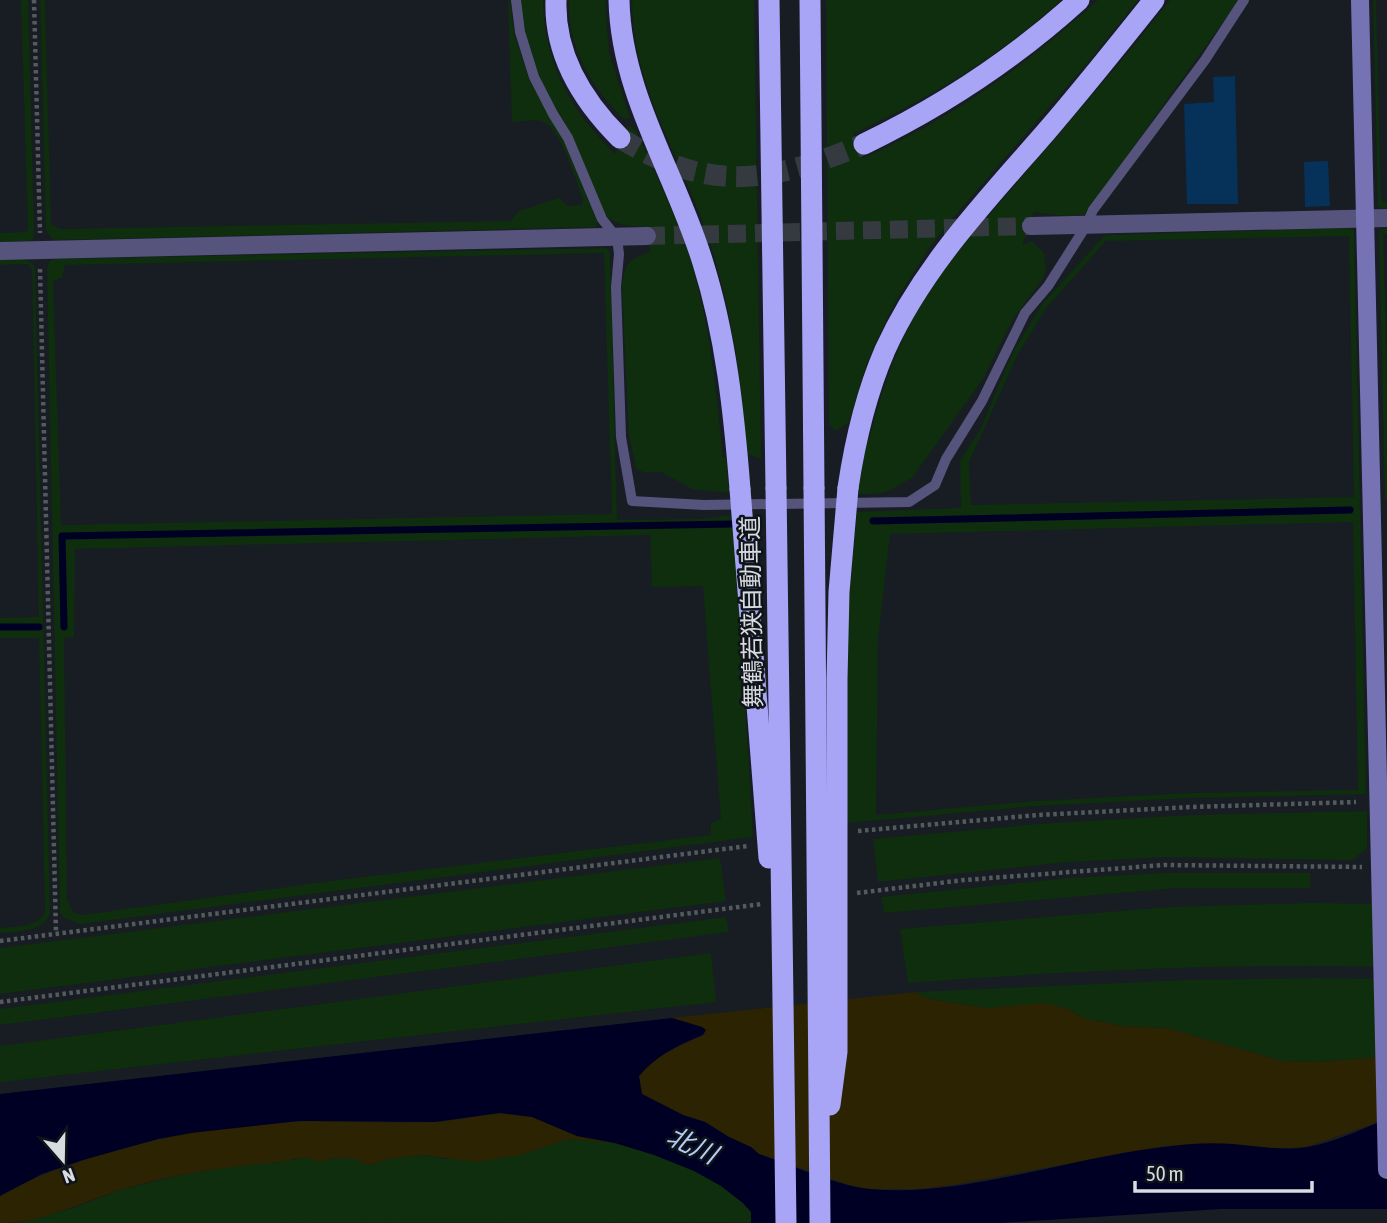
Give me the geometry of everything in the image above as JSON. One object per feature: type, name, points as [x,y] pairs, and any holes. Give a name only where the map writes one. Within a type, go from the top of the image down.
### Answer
[{"type":"highway","points":[[556,0],[558,29],[569,67],[591,106],[620,138]]},
{"type":"highway","points":[[619,0],[622,44],[636,96],[688,220],[712,293],[727,369],[740,489],[785,1052]]},
{"type":"highway","name":"舞鶴若狭自動車道","points":[[769,0],[786,1223]]},
{"type":"highway","points":[[810,0],[820,1223]]},
{"type":"highway","points":[[864,144],[902,125],[982,77],[1051,25],[1079,0]]},
{"type":"highway","points":[[820,1170],[838,1052],[839,592],[848,488],[855,445],[875,376],[891,338],[952,241],[1049,129],[1154,0]]},
{"type":"street","points":[[1360,0],[1387,1170]]},
{"type":"street","points":[[1031,226],[1387,218]]},
{"type":"street","points":[[0,251],[647,236]]},
{"type":"lane","points":[[516,0],[520,32],[534,77],[568,138],[602,219],[617,238],[621,438],[632,501],[704,505],[909,502],[935,485],[946,459],[982,401],[1025,313],[1048,286],[1086,226],[1093,210],[1205,60],[1244,0]]},
{"type":"path","points":[[34,0],[56,933]]},
{"type":"path","points":[[852,831],[1038,815],[1356,802]]},
{"type":"path","points":[[0,941],[756,844]]},
{"type":"path","points":[[844,894],[964,880],[1150,866],[1380,872]]},
{"type":"path","points":[[0,1002],[765,904]]},
{"type":"green space","points":[[21,0],[28,0],[34,233],[33,239],[29,241],[0,242],[0,233],[25,232],[28,229]]},
{"type":"green space","points":[[40,0],[45,0],[51,224],[60,229],[510,221],[519,211],[559,198],[568,206],[582,205],[583,199],[572,168],[555,133],[541,121],[512,122],[508,0],[514,33],[529,79],[564,140],[597,221],[596,227],[53,240],[46,230]]},
{"type":"green space","points":[[521,0],[543,0],[548,45],[563,84],[585,121],[615,154],[628,125],[636,131],[674,215],[693,269],[706,323],[729,493],[692,489],[661,472],[643,472],[636,468],[629,436],[622,287],[626,267],[636,257],[650,252],[645,227],[618,223],[604,212],[571,134],[536,71],[526,36]]},
{"type":"green space","points":[[569,0],[605,0],[609,53],[630,118],[625,120],[613,107],[592,81],[584,66],[573,35]]},
{"type":"green space","points":[[632,0],[754,0],[761,459],[747,454],[738,367],[721,282],[704,226],[658,116],[639,60]]},
{"type":"green space","points":[[826,0],[1061,0],[1013,40],[962,75],[853,134],[863,158],[927,126],[987,89],[1044,46],[1098,0],[1138,0],[929,248],[882,329],[868,360],[849,422],[836,431],[829,425]]},
{"type":"green space","points":[[1170,0],[1239,0],[1084,215],[1065,216],[1034,212],[1022,245],[1032,241],[1044,253],[1046,270],[1042,280],[1013,319],[983,379],[912,478],[889,491],[858,494],[866,441],[869,440],[900,345],[918,309],[963,245]]},
{"type":"green space","points":[[1373,0],[1376,0],[1381,198],[1387,203],[1387,209],[1378,207]]},
{"type":"green space","points":[[1349,228],[1354,231],[1366,794],[1190,798],[1037,806],[845,823],[848,607],[857,512],[961,508],[960,460],[979,432],[1013,352],[1043,303],[1105,235]],"holes":[[[1349,236],[1354,497],[971,505],[969,462],[1018,354],[1047,307],[1106,241]],[[1353,522],[1358,790],[1191,793],[1036,801],[876,815],[878,639],[890,534]]]},
{"type":"green space","points":[[1387,228],[1387,234],[1383,234],[1387,377],[1385,499],[1379,230]]},
{"type":"green space","points":[[607,248],[610,254],[617,520],[702,519],[734,515],[753,837],[80,924],[65,918],[60,913],[47,268],[54,259]],"holes":[[[604,253],[612,514],[61,525],[53,281],[62,278],[65,265]],[[650,535],[652,587],[703,586],[721,819],[711,823],[711,835],[331,881],[82,915],[73,912],[67,900],[64,638],[74,637],[75,549]]]},
{"type":"green space","points":[[0,260],[25,260],[35,268],[50,913],[47,920],[36,928],[0,933],[0,928],[32,924],[45,912],[39,638],[0,638],[0,618],[39,617],[32,269],[27,264],[0,265]]},
{"type":"green space","points":[[1367,811],[1367,848],[1353,860],[1164,857],[1068,862],[878,882],[873,839],[1039,824],[1191,815]]},
{"type":"green space","points":[[720,858],[726,901],[0,994],[0,948]]},
{"type":"green space","points":[[1165,873],[1310,873],[1310,888],[1178,888],[884,913],[881,897],[1069,878]]},
{"type":"green space","points":[[1387,904],[1387,967],[1148,969],[908,983],[900,929],[1170,907]]},
{"type":"green space","points":[[726,917],[729,932],[0,1025],[0,1009]]},
{"type":"green space","points":[[711,953],[716,1002],[0,1082],[0,1046]]},
{"type":"green space","points":[[1387,979],[1379,1057],[1319,1062],[1282,1061],[1167,1028],[1122,1026],[1084,1018],[1068,1009],[987,1008],[929,999],[915,992],[1188,980]]},
{"type":"green space","points":[[568,1139],[617,1144],[690,1168],[738,1199],[751,1212],[751,1222],[18,1223],[73,1208],[123,1189],[237,1165],[310,1157],[320,1162],[339,1158],[369,1165],[393,1158],[422,1155],[445,1159],[521,1155]]},
{"type":"sand","points":[[915,992],[929,999],[987,1008],[1044,1003],[1068,1009],[1084,1018],[1122,1026],[1167,1028],[1282,1061],[1319,1062],[1379,1057],[1387,1119],[1307,1147],[1264,1149],[1233,1144],[1164,1146],[953,1185],[917,1189],[869,1189],[849,1185],[759,1154],[705,1122],[683,1115],[642,1094],[639,1076],[650,1063],[703,1035],[702,1027],[672,1018]]},
{"type":"sand","points":[[500,1113],[532,1117],[577,1136],[614,1143],[568,1139],[521,1155],[476,1162],[422,1155],[393,1158],[368,1165],[345,1158],[320,1162],[300,1158],[162,1179],[48,1215],[0,1223],[0,1196],[5,1192],[69,1165],[169,1137],[272,1123],[432,1122]]},
{"type":"water","name":"北川","points":[[672,1018],[706,1030],[703,1035],[668,1051],[639,1076],[642,1094],[683,1115],[705,1122],[759,1154],[843,1184],[870,1189],[942,1188],[1128,1152],[1189,1144],[1307,1147],[1337,1139],[1387,1119],[1387,1209],[1221,1209],[999,1223],[751,1223],[751,1212],[743,1203],[721,1186],[694,1171],[615,1143],[577,1136],[532,1117],[500,1113],[435,1122],[299,1121],[191,1133],[158,1139],[83,1160],[42,1174],[0,1196],[0,1094]]},
{"type":"building","points":[[1235,76],[1238,204],[1187,204],[1184,104],[1214,102],[1213,77]]},
{"type":"building","points":[[1328,161],[1330,206],[1305,207],[1304,162]]},
{"type":"waterway","points":[[873,521],[1350,510]]},
{"type":"waterway","points":[[64,627],[62,536],[733,524]]},
{"type":"waterway","points":[[0,627],[39,627]]},
{"type":"tunnel","points":[[620,138],[652,156],[683,168],[712,175],[740,177],[799,167],[864,144]]},
{"type":"tunnel","points":[[647,236],[1031,226]]}]
